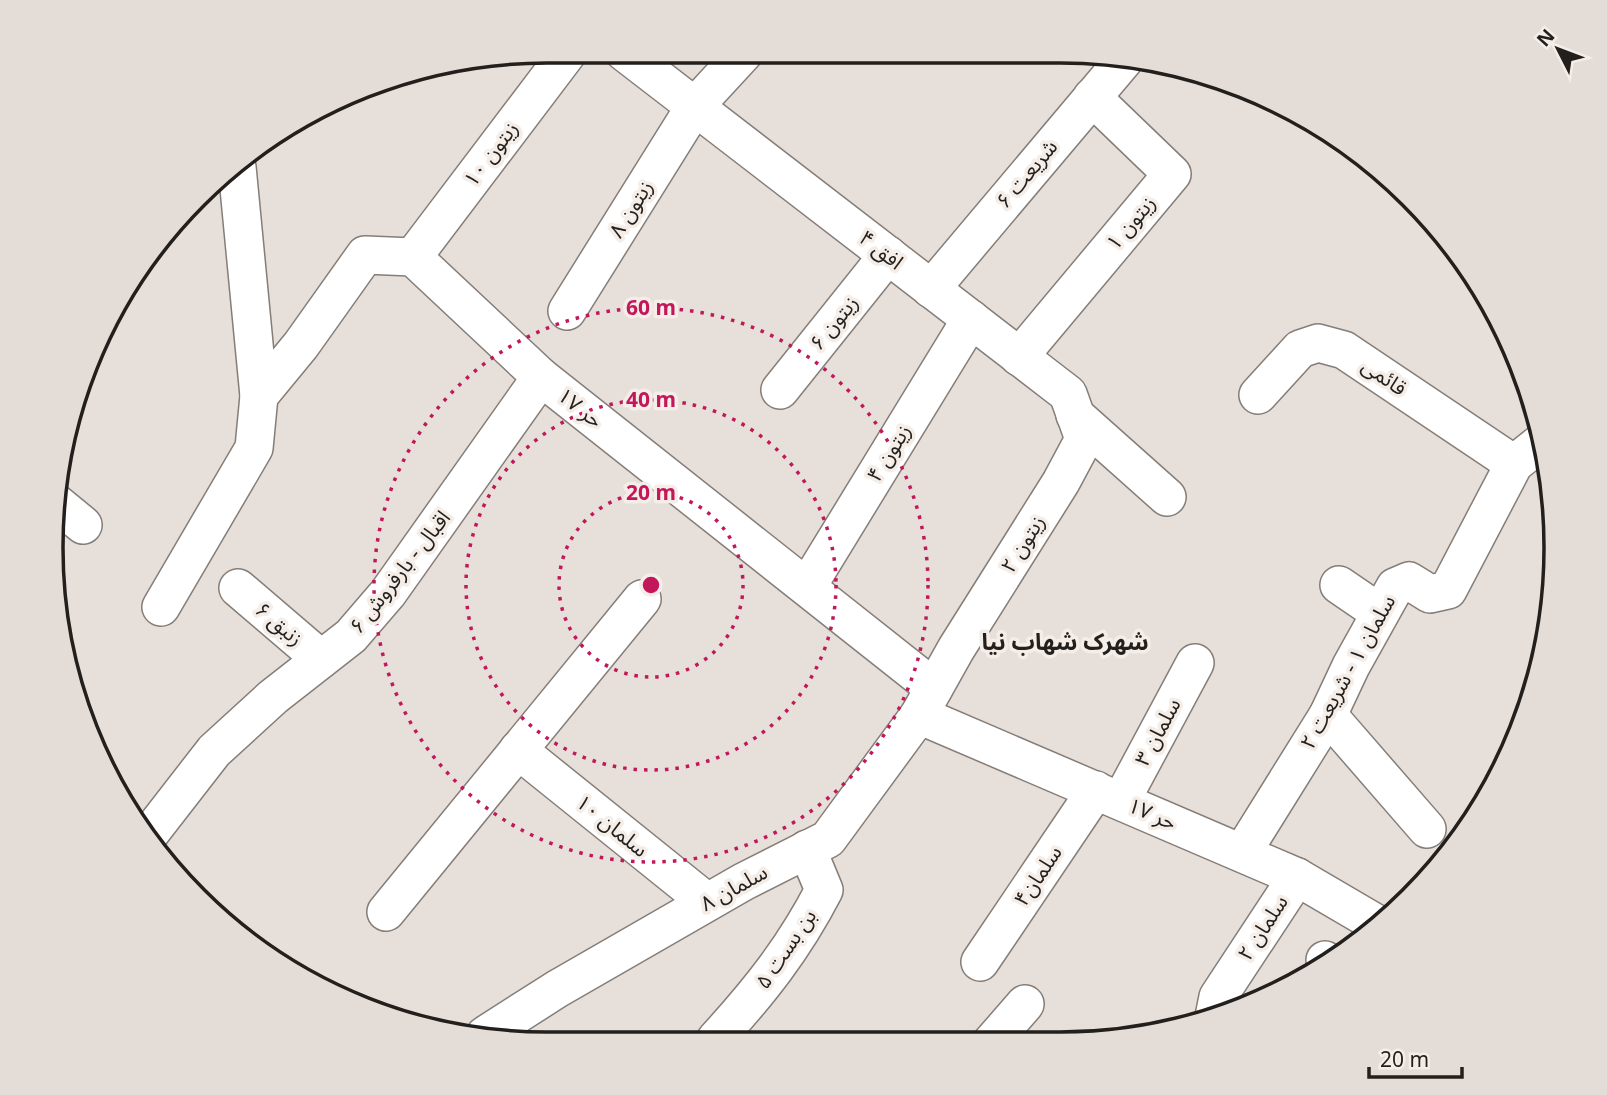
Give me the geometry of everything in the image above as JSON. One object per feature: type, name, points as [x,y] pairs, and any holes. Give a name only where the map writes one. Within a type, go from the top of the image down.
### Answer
[{"type":"street","name":"زیتون ۱۰","points":[[412,257],[560,63]]},
{"type":"street","name":"افق ۴","points":[[638,63],[1019,356],[1167,497]]},
{"type":"street","name":"زیتون ۸","points":[[567,311],[695,106],[735,63]]},
{"type":"street","name":"شریعت ۶","points":[[931,289],[1118,67]]},
{"type":"street","name":"زیتون ۱","points":[[1019,356],[1172,174],[1092,97]]},
{"type":"street","points":[[161,607],[254,448],[259,396],[238,175]]},
{"type":"street","points":[[259,396],[301,345],[365,255],[412,257]]},
{"type":"street","name":"زیتون ۶","points":[[780,390],[888,255]]},
{"type":"street","name":"حر ۱۷","points":[[412,257],[541,377],[807,587],[927,701],[1108,796],[1297,877],[1370,920]]},
{"type":"street","name":"زیتون ۴","points":[[807,587],[971,320]]},
{"type":"street","name":"قائمی","points":[[1258,395],[1300,349],[1318,343],[1331,346],[1344,350],[1514,464]]},
{"type":"street","name":"اقبال - بارفروش ۶","points":[[154,829],[214,751],[351,636],[388,593],[541,377]]},
{"type":"street","name":"زیتون ۲","points":[[927,701],[1026,541],[1084,439],[1071,404]]},
{"type":"street","name":"سلمان ۱ - شریعت ۲","points":[[1242,853],[1328,715],[1395,587],[1409,581],[1430,594],[1448,590],[1514,464],[1534,448]]},
{"type":"street","points":[[65,510],[83,525]]},
{"type":"street","points":[[1339,585],[1380,613]]},
{"type":"street","name":"زنبق ۶","points":[[237,588],[321,659]]},
{"type":"street","points":[[386,912],[642,599]]},
{"type":"street","name":"سلمان ۳","points":[[1108,796],[1195,663]]},
{"type":"street","name":"سلمان ۸","points":[[494,1029],[557,989],[707,902],[828,839],[927,701]]},
{"type":"street","points":[[1328,715],[1427,830]]},
{"type":"street","name":"سلمان ۱۰","points":[[518,750],[707,902]]},
{"type":"street","name":"سلمان۴","points":[[979,962],[1108,796]]},
{"type":"street","name":"بن بست ۵","points":[[722,1032],[769,981],[804,929],[824,890],[807,849]]},
{"type":"street","name":"سلمان ۲","points":[[1216,1006],[1218,997],[1297,877]]},
{"type":"street","points":[[1001,1032],[1025,1004]]},
{"type":"district","name":"شهرک شهاب نیا","points":[[1065,642]]}]
